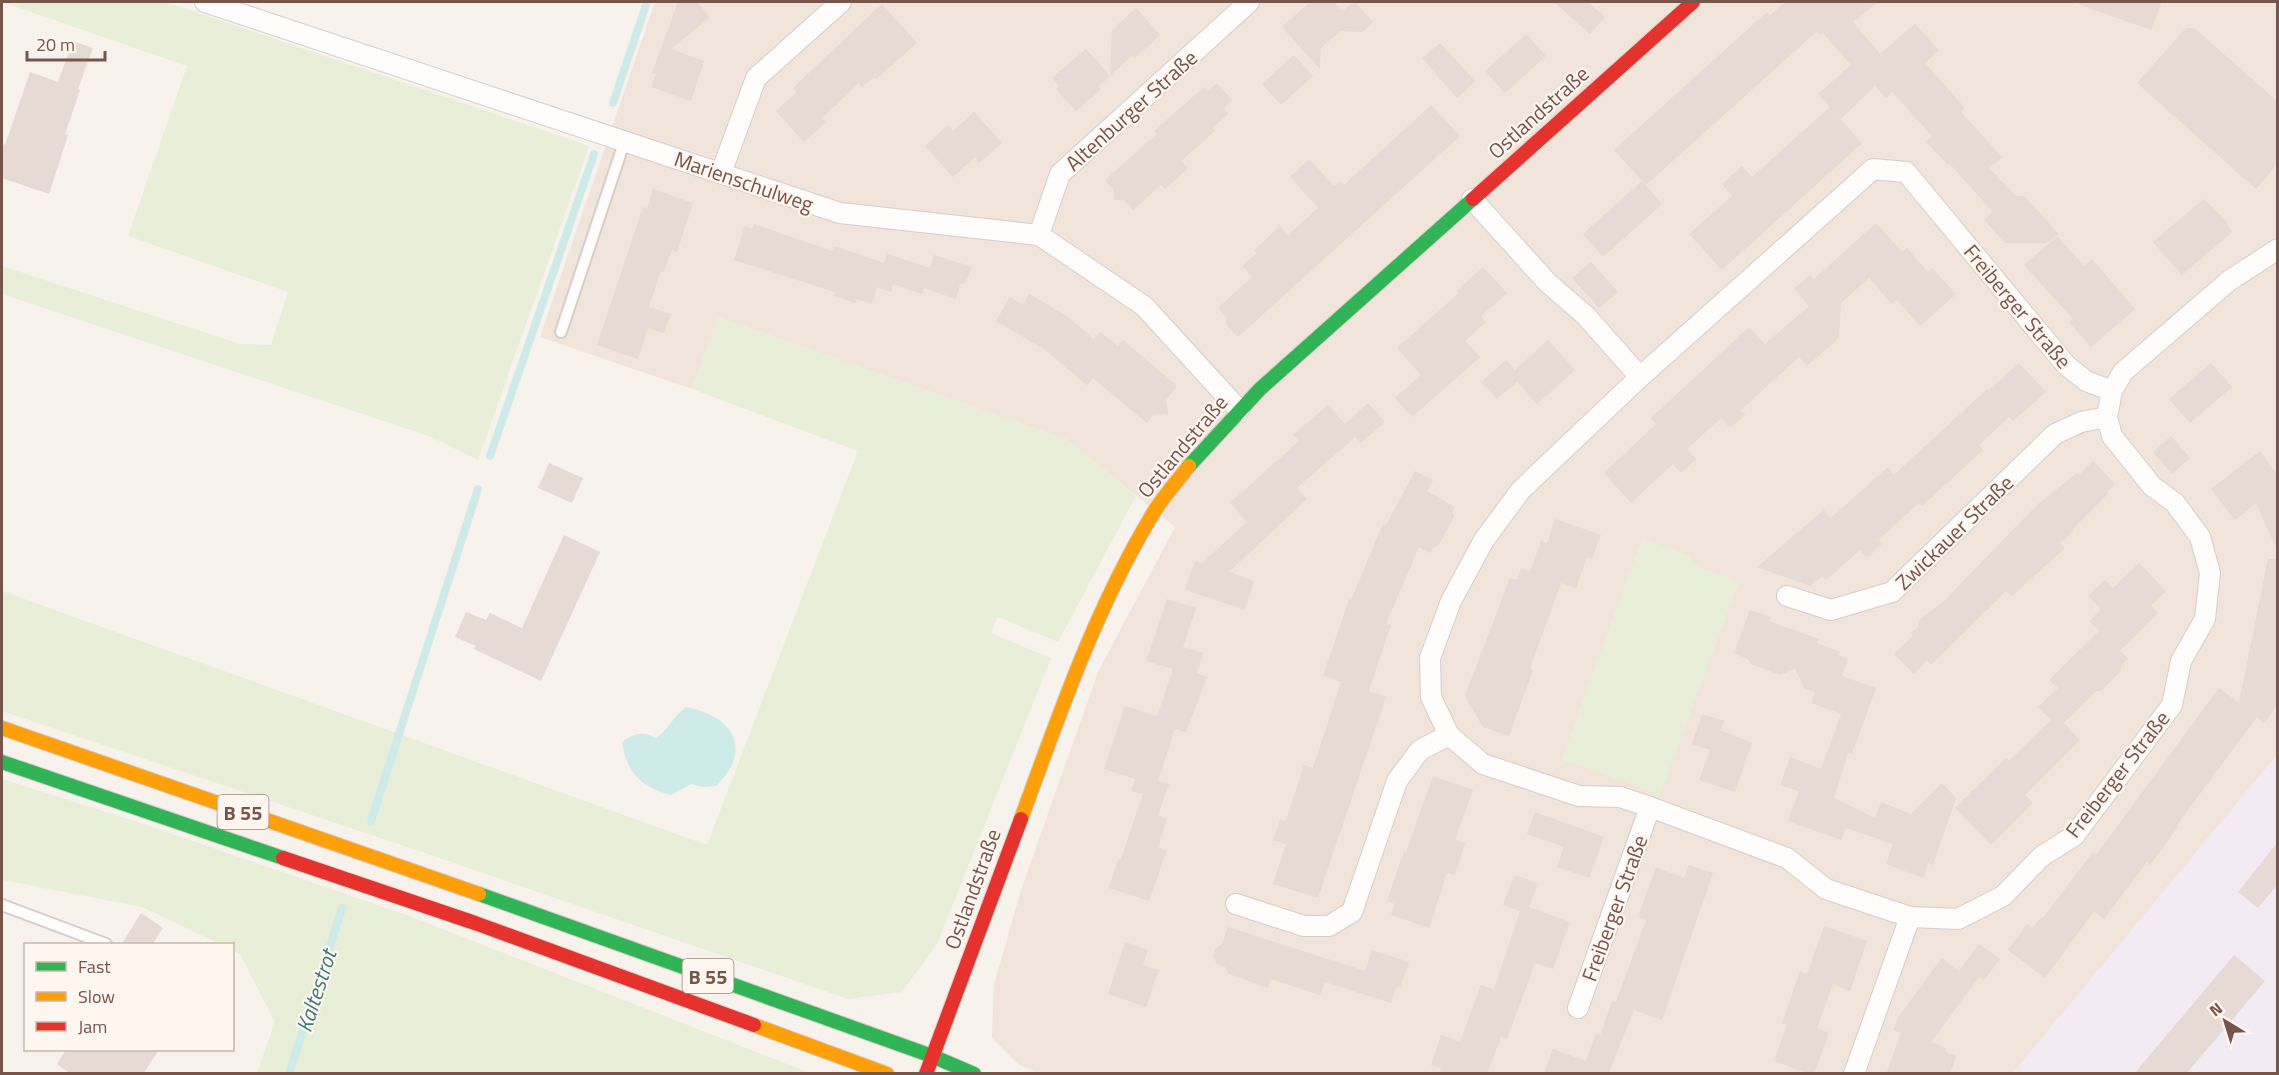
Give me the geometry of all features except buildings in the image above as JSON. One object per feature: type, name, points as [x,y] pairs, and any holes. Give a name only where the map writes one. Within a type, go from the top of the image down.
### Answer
[{"type":"main road","name":"Ostlandstraße","points":[[926,1074],[1080,659],[1113,585],[1152,515],[1193,459],[1239,410],[1472,198],[1693,2]]},
{"type":"main road","name":"B 55","points":[[2,729],[485,896],[932,1056],[974,1074]]},
{"type":"main road","name":"B 55","points":[[2,762],[475,923],[887,1074]]},
{"type":"street","name":"Marienschulweg","points":[[205,2],[840,213],[1040,236],[1144,306],[1239,410]]},
{"type":"street","points":[[721,174],[756,78],[842,2]]},
{"type":"street","name":"Altenburger Straße","points":[[1040,236],[1060,174],[1249,2]]},
{"type":"street","name":"Freiberger Straße","points":[[2107,417],[2112,436],[2152,486],[2175,503],[2200,537],[2210,573],[2205,619],[2181,661],[2172,705],[2074,836],[2042,856],[2003,896],[1958,920],[1910,917],[1826,889],[1787,858],[1650,807],[1620,798],[1579,796],[1484,764],[1449,735],[1431,697],[1430,657],[1451,601],[1484,540],[1521,490],[1640,377],[1873,169],[1906,172],[2066,365],[2086,381],[2112,391]]},
{"type":"street","points":[[1472,198],[1547,282],[1586,316],[1640,377]]},
{"type":"street","points":[[2107,417],[2112,391],[2123,372],[2230,280],[2277,249]]},
{"type":"street","name":"Zwickauer Straße","points":[[1787,596],[1830,610],[1892,592],[2055,434],[2080,422],[2107,417]]},
{"type":"street","points":[[1236,904],[1304,926],[1329,926],[1352,912],[1397,781],[1420,750],[1449,735]]},
{"type":"street","name":"Freiberger Straße","points":[[1578,1008],[1650,807]]},
{"type":"street","points":[[1854,1074],[1910,917]]},
{"type":"lane","points":[[561,332],[625,140]]},
{"type":"lane","points":[[2,905],[101,943]]},
{"type":"shaded area","points":[[655,2],[2277,2],[2277,755],[2013,1073],[1039,1073],[1019,1065],[992,1038],[994,985],[1021,890],[1098,672],[1175,527],[1066,439],[718,317],[692,389],[540,337]]},
{"type":"shaded area","points":[[2277,755],[2277,1073],[2013,1073]]},
{"type":"green space","points":[[2,2],[166,2],[589,146],[478,460],[429,436],[2,294],[2,266],[240,344],[271,345],[288,292],[128,236],[187,66]]},
{"type":"green space","points":[[718,317],[1066,439],[1136,496],[1058,642],[998,617],[991,633],[1051,658],[937,944],[902,992],[848,999],[425,853],[2,711],[2,591],[707,845],[858,451],[692,389]]},
{"type":"green space","points":[[1642,538],[1687,554],[1698,567],[1735,580],[1738,585],[1660,795],[1570,762],[1559,766]]},
{"type":"green space","points":[[2,779],[144,824],[409,916],[810,1073],[257,1073],[275,1022],[240,954],[234,951],[234,943],[218,943],[142,907],[2,880]]},
{"type":"water","points":[[686,707],[702,711],[726,726],[733,736],[736,747],[734,759],[728,772],[716,786],[702,787],[691,784],[671,795],[651,788],[637,777],[624,753],[622,742],[639,734],[647,734],[656,738]]},
{"type":"waterway","points":[[613,103],[647,2]]},
{"type":"waterway","points":[[490,456],[594,154]]},
{"type":"waterway","points":[[371,821],[478,489]]},
{"type":"waterway","name":"Kaltestrot","points":[[289,1074],[342,908]]},
{"type":"traffic: fast","points":[[1189,466],[1260,389],[1473,199]]},
{"type":"traffic: fast","points":[[2,762],[283,858]]},
{"type":"traffic: fast","points":[[479,894],[932,1056],[974,1074]]},
{"type":"traffic: slow","points":[[1021,819],[1079,665],[1112,590],[1155,510],[1189,466]]},
{"type":"traffic: slow","points":[[2,728],[479,894]]},
{"type":"traffic: slow","points":[[754,1025],[887,1074]]},
{"type":"traffic: jam","points":[[1473,199],[1693,2]]},
{"type":"traffic: jam","points":[[926,1074],[1021,819]]},
{"type":"traffic: jam","points":[[283,858],[475,923],[754,1025]]}]
